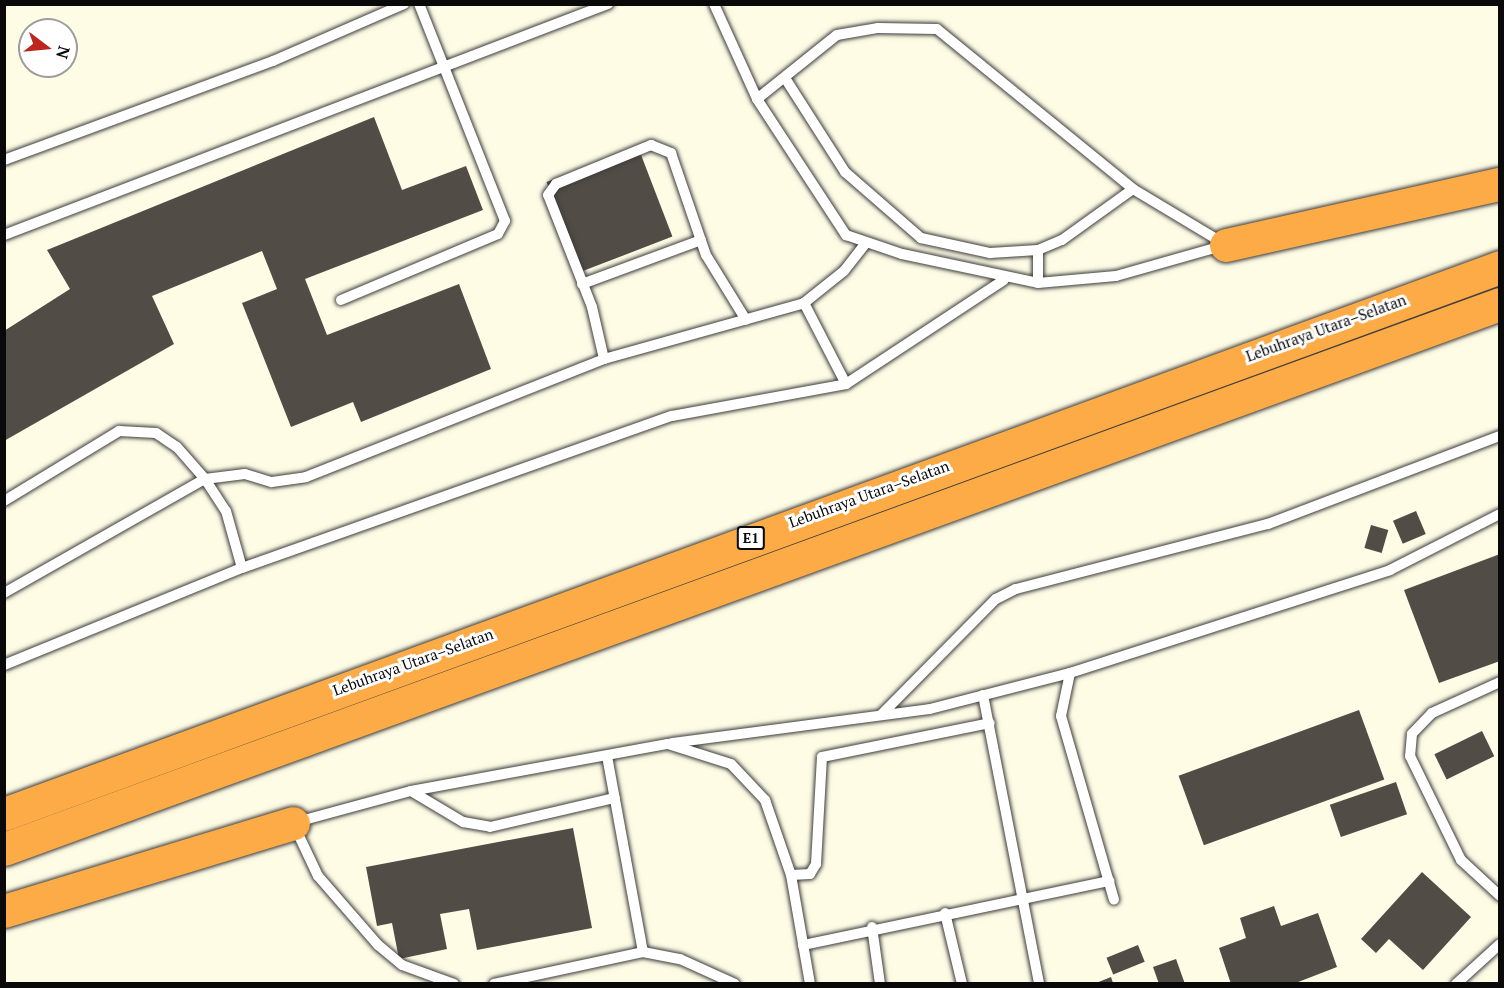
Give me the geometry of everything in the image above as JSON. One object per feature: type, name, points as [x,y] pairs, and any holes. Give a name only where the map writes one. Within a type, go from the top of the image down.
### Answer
[{"type":"highway","points":[[1226,245],[1500,184]]},
{"type":"highway","name":"Lebuhraya Utara–Selatan","points":[[4,814],[1500,267]]},
{"type":"highway","name":"E1","points":[[4,849],[1500,304]]},
{"type":"highway","points":[[4,911],[293,823]]},
{"type":"lane","points":[[4,160],[273,61],[404,4]]},
{"type":"lane","points":[[341,300],[498,234],[505,221],[419,4]]},
{"type":"lane","points":[[4,235],[445,69],[608,4]]},
{"type":"lane","points":[[714,4],[757,99],[832,218],[846,235],[866,243],[1004,280],[1038,283],[1116,276],[1226,245]]},
{"type":"lane","points":[[757,99],[837,35],[878,28],[937,29],[1133,189],[1226,245]]},
{"type":"lane","points":[[785,78],[845,172],[921,238],[990,253],[1038,250],[1062,240],[1133,189]]},
{"type":"lane","points":[[604,359],[582,284],[548,195],[556,184],[651,145],[670,153],[701,240],[746,320]]},
{"type":"lane","points":[[582,284],[701,240]]},
{"type":"lane","points":[[4,593],[205,479],[245,474],[272,482],[306,477],[604,359],[804,303],[844,271],[866,243]]},
{"type":"lane","points":[[1038,250],[1038,283]]},
{"type":"lane","points":[[4,665],[242,568],[672,416],[846,384],[1004,280]]},
{"type":"lane","points":[[804,303],[846,384]]},
{"type":"lane","points":[[4,501],[119,431],[156,433],[177,447],[205,479],[226,511],[242,568]]},
{"type":"lane","points":[[882,714],[996,599],[1016,589],[1268,524],[1500,436]]},
{"type":"lane","points":[[454,984],[402,965],[378,945],[318,876],[293,823],[411,791],[668,744],[882,714],[983,695],[1070,673],[1389,570],[1500,514]]},
{"type":"lane","points":[[1070,673],[1061,716],[1114,900]]},
{"type":"lane","points":[[1500,682],[1432,713],[1412,734],[1410,756],[1461,860],[1500,896]]},
{"type":"lane","points":[[983,695],[990,723],[1020,899],[1039,984]]},
{"type":"lane","points":[[791,875],[810,874],[816,864],[822,757],[990,723]]},
{"type":"lane","points":[[668,744],[731,764],[765,800],[791,875],[810,984]]},
{"type":"lane","points":[[607,756],[643,952]]},
{"type":"lane","points":[[411,791],[463,822],[490,827],[615,798]]},
{"type":"lane","points":[[803,945],[872,927],[1109,881]]},
{"type":"lane","points":[[945,913],[962,984]]},
{"type":"lane","points":[[872,927],[880,984]]},
{"type":"lane","points":[[1456,984],[1500,944]]},
{"type":"lane","points":[[494,984],[643,952],[680,959],[735,984]]},
{"type":"building","points":[[374,117],[402,190],[466,166],[483,210],[305,279],[327,335],[459,284],[491,369],[361,422],[353,402],[291,427],[242,303],[277,289],[262,251],[152,296],[174,344],[4,441],[4,331],[70,289],[47,250]]},
{"type":"building","points":[[638,147],[672,237],[581,272],[547,182]]},
{"type":"building","points":[[1416,511],[1426,534],[1403,544],[1393,521]]},
{"type":"building","points":[[1371,525],[1388,530],[1382,553],[1364,548]]},
{"type":"building","points":[[1500,554],[1500,661],[1439,683],[1404,590]]},
{"type":"building","points":[[1359,710],[1384,780],[1204,845],[1179,776]]},
{"type":"building","points":[[1482,731],[1494,756],[1447,779],[1434,754]]},
{"type":"building","points":[[1396,782],[1407,814],[1341,837],[1330,805]]},
{"type":"building","points":[[573,828],[592,928],[477,950],[469,909],[440,914],[447,949],[399,959],[392,923],[377,926],[366,867]]},
{"type":"building","points":[[1422,872],[1471,917],[1423,970],[1389,939],[1376,953],[1361,939]]},
{"type":"building","points":[[1274,906],[1281,926],[1318,913],[1337,967],[1293,984],[1231,984],[1219,948],[1246,938],[1240,918]]},
{"type":"building","points":[[1138,945],[1145,962],[1113,974],[1106,958]]},
{"type":"building","points":[[1176,959],[1185,984],[1159,984],[1153,967]]},
{"type":"building","points":[[1111,977],[1113,983],[1096,983]]}]
